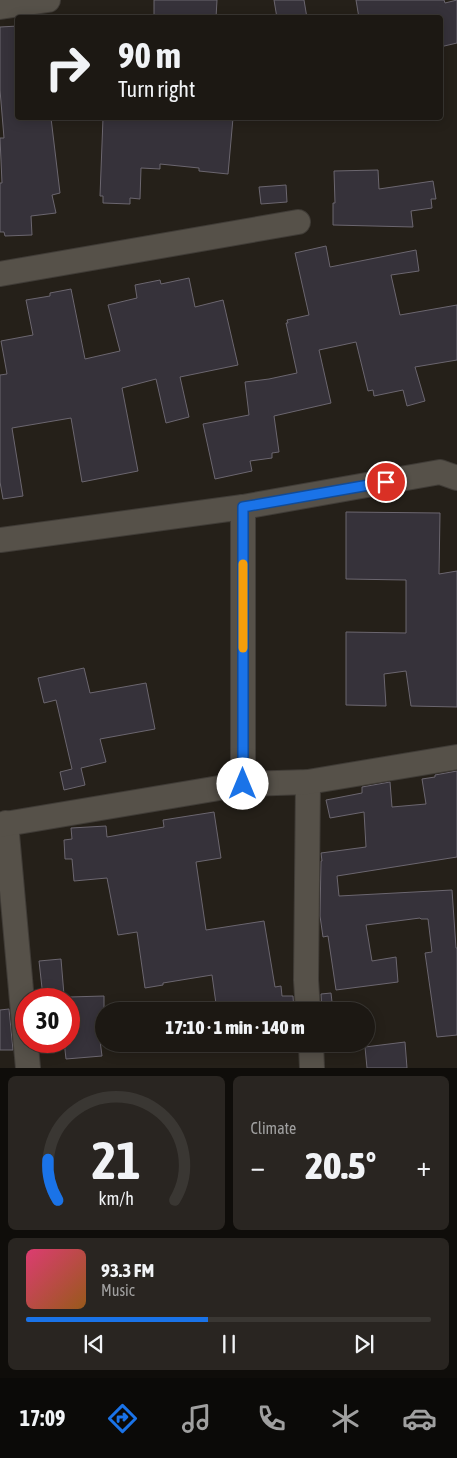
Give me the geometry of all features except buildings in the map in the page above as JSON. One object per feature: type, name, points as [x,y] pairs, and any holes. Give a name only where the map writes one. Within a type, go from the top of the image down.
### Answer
[{"type":"street","points":[[0,7],[48,0]]},
{"type":"street","points":[[0,274],[298,222]]},
{"type":"street","points":[[0,540],[243,507],[440,472],[457,478]]},
{"type":"street","points":[[243,507],[243,784]]},
{"type":"street","points":[[28,1068],[3,824],[243,784],[308,782],[457,757]]},
{"type":"street","points":[[307,1002],[308,782]]},
{"type":"street","points":[[311,1052],[312,1068]]},
{"type":"slow traffic","points":[[243,564],[243,648]]},
{"type":"route","points":[[243,784],[243,507],[386,482]]}]
